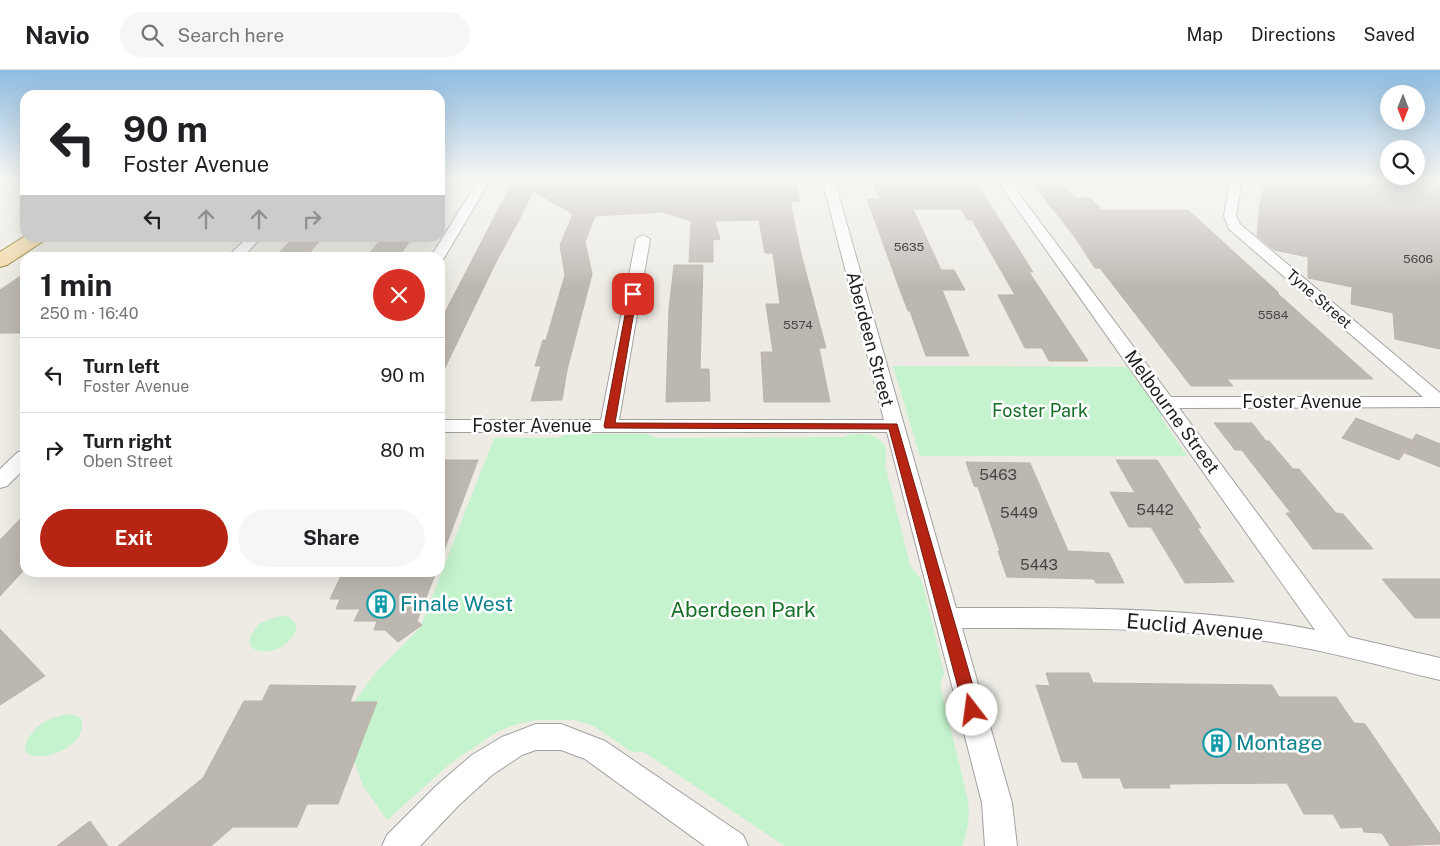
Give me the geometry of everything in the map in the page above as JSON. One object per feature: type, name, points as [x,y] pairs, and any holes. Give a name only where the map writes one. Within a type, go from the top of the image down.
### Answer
[{"type":"main road","points":[[0,261],[29,242]]},
{"type":"street","points":[[442,252],[463,215]]},
{"type":"street","name":"Aberdeen Street","points":[[838,215],[893,426],[997,803],[1001,833],[1000,846]]},
{"type":"street","name":"Melbourne Street","points":[[1028,215],[1341,646]]},
{"type":"street","name":"Tyne Street","points":[[1230,215],[1234,226],[1440,402]]},
{"type":"street","points":[[609,426],[643,239]]},
{"type":"street","points":[[239,252],[250,242]]},
{"type":"street","name":"Foster Avenue","points":[[1165,403],[1440,402]]},
{"type":"street","name":"Foster Avenue","points":[[445,426],[893,426]]},
{"type":"street","points":[[0,481],[20,462]]},
{"type":"street","name":"Euclid Avenue","points":[[947,618],[1162,622],[1252,629],[1341,646],[1440,669]]},
{"type":"street","points":[[398,846],[446,796],[482,765],[512,746],[536,737],[561,737],[595,750],[732,846]]},
{"type":"green space","name":"Foster Park","points":[[893,366],[1127,367],[1138,383],[1145,387],[1163,413],[1161,417],[1187,456],[920,456]]},
{"type":"green space","name":"Aberdeen Park","points":[[648,434],[657,438],[843,437],[860,434],[876,437],[881,441],[885,447],[885,465],[910,565],[921,580],[924,589],[944,673],[940,685],[968,800],[968,823],[962,846],[785,846],[644,752],[632,752],[594,726],[574,720],[537,720],[517,724],[497,732],[452,762],[387,820],[363,786],[349,745],[353,703],[377,671],[420,628],[440,577],[445,577],[445,564],[494,438],[556,438],[565,435]]},
{"type":"green space","points":[[283,616],[289,617],[296,624],[296,630],[288,642],[276,649],[262,652],[252,647],[250,637],[257,627],[263,622]]},
{"type":"green space","points":[[69,714],[81,718],[81,731],[74,742],[62,750],[49,755],[37,756],[28,753],[25,746],[32,733],[40,725],[59,716]]},
{"type":"building","points":[[495,215],[521,215],[496,262],[445,368],[445,312]]},
{"type":"building","points":[[572,215],[608,215],[595,216],[585,242],[592,274],[567,370],[562,400],[531,401],[541,366],[535,366],[543,340],[546,340],[565,275],[560,245]]},
{"type":"building","points":[[672,215],[793,215],[801,254],[826,348],[819,348],[830,402],[764,402],[761,352],[773,352],[766,304],[780,304],[773,253],[765,253],[759,220],[715,221],[720,239],[713,240],[713,262],[689,262],[691,221]]},
{"type":"building","points":[[873,215],[916,215],[941,270],[954,270],[965,290],[942,290],[969,356],[926,356],[910,311],[908,311]]},
{"type":"building","points":[[964,215],[997,215],[1033,272],[1029,272],[1088,361],[1049,361],[1042,348],[1025,348],[998,295],[1015,295],[972,220],[967,220]]},
{"type":"building","points":[[1058,215],[1194,215],[1373,379],[1227,379],[1233,386],[1191,386],[1100,268],[1095,268]]},
{"type":"building","points":[[1259,215],[1440,215],[1440,349],[1395,339],[1393,313],[1351,304],[1352,287],[1308,278],[1308,257],[1274,250],[1257,236]]},
{"type":"building","points":[[289,242],[319,242],[310,252],[280,252]]},
{"type":"building","points":[[379,242],[409,242],[402,252],[370,252]]},
{"type":"building","points":[[674,265],[703,265],[700,369],[709,369],[710,401],[666,402],[669,309]]},
{"type":"building","points":[[20,276],[20,333],[0,333],[0,290]]},
{"type":"building","points":[[1356,418],[1412,440],[1399,460],[1342,438]]},
{"type":"building","points":[[1214,423],[1252,423],[1266,441],[1269,441],[1293,469],[1299,469],[1336,513],[1343,514],[1373,549],[1313,549],[1286,513],[1291,513],[1242,450],[1235,450]]},
{"type":"building","points":[[1416,434],[1440,444],[1440,467],[1405,453]]},
{"type":"building","name":"Finale West","points":[[445,460],[478,460],[445,548]]},
{"type":"building","points":[[1116,460],[1157,460],[1201,528],[1197,528],[1234,582],[1185,583],[1151,527],[1129,527],[1110,492],[1135,493]]},
{"type":"building","points":[[966,462],[1030,463],[1068,551],[1109,553],[1124,583],[1096,583],[1094,579],[1007,577],[978,487],[974,486]]},
{"type":"building","points":[[20,519],[20,574],[0,596],[0,540]]},
{"type":"building","name":"Finale West","points":[[341,577],[434,577],[417,621],[422,625],[398,642],[385,630],[374,630],[377,621],[354,621],[360,609],[336,609],[340,599],[330,599]]},
{"type":"building","points":[[1382,579],[1440,579],[1440,618],[1415,618]]},
{"type":"building","points":[[0,629],[45,676],[0,705]]},
{"type":"building","name":"Montage","points":[[1046,673],[1089,673],[1093,683],[1272,685],[1279,697],[1336,697],[1354,723],[1365,724],[1440,834],[1440,844],[1390,846],[1382,833],[1364,832],[1362,827],[1341,828],[1333,814],[1304,814],[1287,783],[1169,784],[1170,788],[1124,788],[1120,778],[1083,778],[1077,762],[1062,762],[1036,685],[1050,686]]},
{"type":"building","points":[[270,685],[356,686],[350,702],[377,702],[338,804],[307,804],[297,827],[233,827],[211,846],[118,846],[203,778],[244,701],[262,701]]},
{"type":"building","points":[[90,821],[108,846],[57,846]]},
{"type":"place","name":"Finale West","points":[[381,604]]},
{"type":"place","name":"Montage","points":[[1217,743]]},
{"type":"route","points":[[633,294],[609,426],[893,426],[958,654],[972,710]]}]
